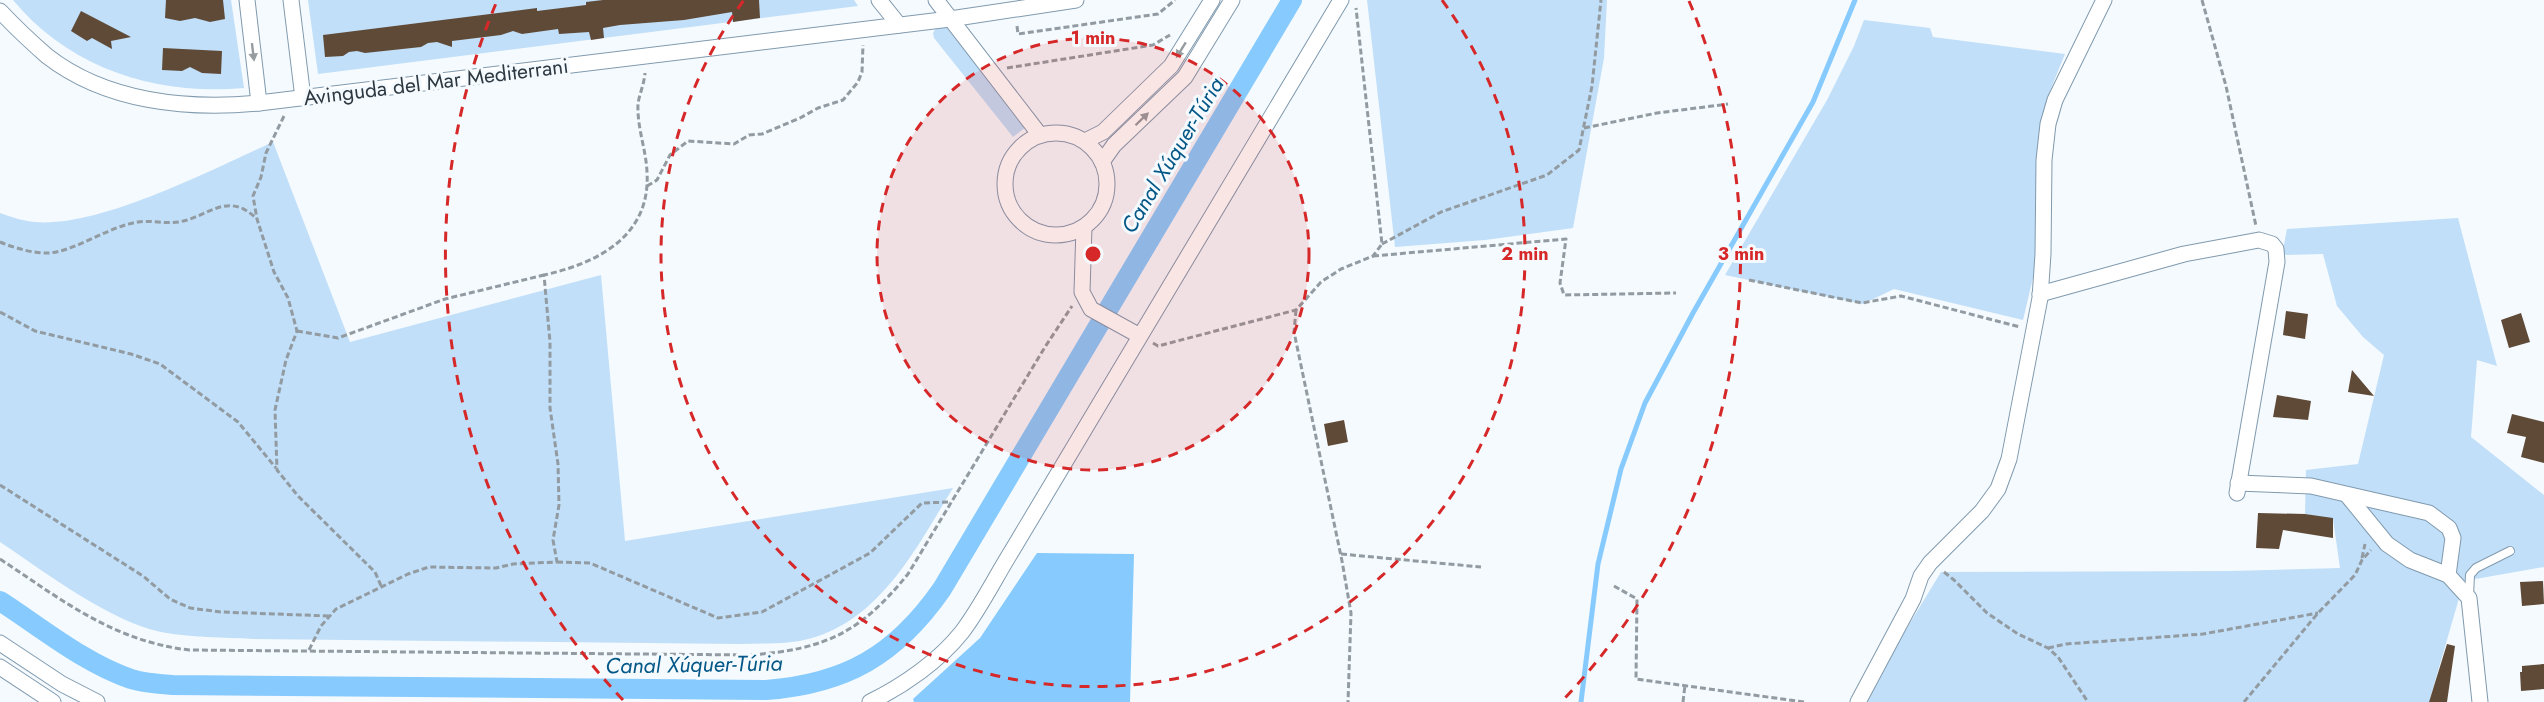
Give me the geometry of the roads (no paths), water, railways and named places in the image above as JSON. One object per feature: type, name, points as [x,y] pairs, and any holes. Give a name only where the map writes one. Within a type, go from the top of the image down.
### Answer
[{"type":"street","points":[[247,0],[259,103]]},
{"type":"street","points":[[291,0],[303,98]]},
{"type":"street","points":[[879,0],[899,25]]},
{"type":"street","points":[[936,0],[1040,135]]},
{"type":"street","name":"Avinguda del Mar Mediterrani","points":[[0,11],[48,56],[69,70],[108,89],[180,104],[205,106],[288,100],[950,19],[1076,0]]},
{"type":"street","points":[[1085,141],[1103,132],[1171,66],[1212,0]]},
{"type":"street","points":[[1102,162],[1114,145],[1185,77],[1232,0]]},
{"type":"street","points":[[870,702],[887,694],[927,665],[961,632],[1134,333],[1341,0]]},
{"type":"street","points":[[1858,702],[1912,599],[1921,576],[1930,563],[1964,530],[1998,489],[2008,459],[2040,294],[2044,160],[2048,124],[2055,100],[2104,0]]},
{"type":"street","points":[[1063,133],[1085,141],[1102,162],[1107,176],[1105,198],[1095,218],[1084,227],[1068,234],[1050,235],[1033,230],[1019,220],[1009,206],[1005,189],[1006,172],[1012,156],[1025,143],[1040,135],[1063,133]]},
{"type":"street","points":[[1084,227],[1082,292],[1091,309],[1134,333]]},
{"type":"street","points":[[2040,294],[2184,254],[2259,240],[2272,244],[2278,255],[2238,488],[2311,486],[2410,507],[2441,519],[2449,528],[2453,538],[2448,576]]},
{"type":"street","points":[[2347,495],[2378,534],[2397,552],[2448,576],[2469,598],[2480,702]]},
{"type":"street","points":[[0,643],[62,684],[97,702]]},
{"type":"street","points":[[0,667],[53,702]]},
{"type":"lane","points":[[2469,598],[2470,575],[2476,568],[2510,551]]},
{"type":"water","points":[[1037,553],[1134,554],[1130,702],[914,702],[913,699],[980,638]]},
{"type":"waterway","name":"Canal Xúquer-Túria","points":[[0,601],[97,664],[131,679],[173,685],[766,690],[795,687],[845,673],[867,662],[906,632],[942,589],[1292,0]]},
{"type":"waterway","points":[[1581,702],[1598,564],[1621,469],[1645,403],[1693,313],[1813,102],[1855,0]]}]
